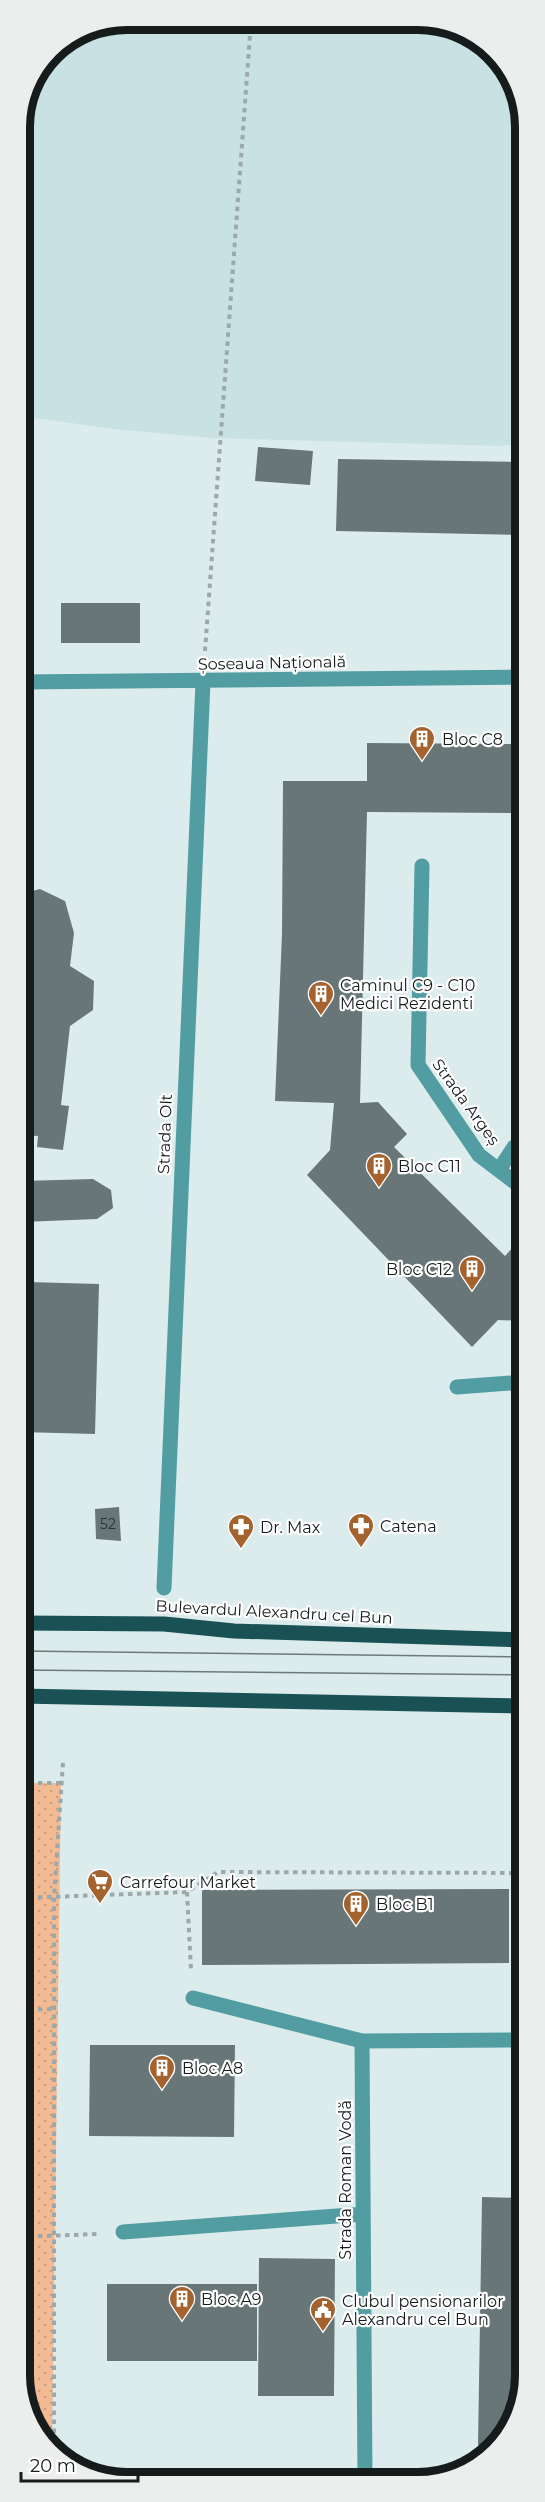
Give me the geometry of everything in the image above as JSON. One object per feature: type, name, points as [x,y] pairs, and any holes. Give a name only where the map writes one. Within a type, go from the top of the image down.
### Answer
[{"type":"main road","name":"Bulevardul Alexandru cel Bun","points":[[30,1623],[164,1624],[234,1631],[515,1641]]},
{"type":"main road","points":[[30,1696],[515,1706]]},
{"type":"street","name":"Șoseaua Națională","points":[[30,682],[515,677]]},
{"type":"street","name":"Strada Olt","points":[[164,1588],[203,682]]},
{"type":"street","name":"Strada Argeș","points":[[422,866],[418,1065],[479,1155],[499,1170],[515,1147]]},
{"type":"street","points":[[499,1170],[515,1182]]},
{"type":"street","points":[[456,1387],[515,1383]]},
{"type":"street","points":[[193,1998],[362,2041],[515,2040]]},
{"type":"street","name":"Strada Roman Vodă","points":[[362,2041],[364,2472]]},
{"type":"street","points":[[123,2232],[363,2214]]},
{"type":"path","points":[[203,682],[213,517],[250,30]]},
{"type":"path","points":[[54,2439],[53,2237],[56,2009],[54,1898],[63,1762]]},
{"type":"path","points":[[30,1784],[61,1783]]},
{"type":"path","points":[[30,1899],[187,1892],[218,1872],[515,1873]]},
{"type":"path","points":[[187,1892],[193,1998]]},
{"type":"path","points":[[30,2010],[56,2009]]},
{"type":"path","points":[[30,2237],[123,2232]]},
{"type":"shaded area","points":[[127,30],[418,30],[449,35],[477,50],[491,63],[505,84],[512,102],[515,127],[515,444],[500,446],[212,438],[114,429],[30,417],[30,121],[33,102],[40,84],[63,54],[78,43],[96,35]]},
{"type":"shaded area","points":[[30,1783],[61,1783],[52,2437],[35,2406],[30,2375]]},
{"type":"building","points":[[258,447],[313,451],[310,485],[255,481]]},
{"type":"building","points":[[338,459],[515,462],[515,535],[336,531]]},
{"type":"building","points":[[61,603],[140,603],[140,643],[61,643]]},
{"type":"building","points":[[367,743],[515,744],[515,813],[367,812],[360,1103],[378,1102],[407,1134],[394,1147],[505,1256],[515,1245],[515,1321],[498,1320],[472,1347],[307,1175],[330,1150],[334,1103],[275,1101],[282,934],[283,781],[367,781]]},
{"type":"building","points":[[40,889],[65,901],[74,933],[70,966],[94,981],[93,1010],[70,1026],[61,1105],[69,1106],[63,1150],[37,1147],[38,1136],[30,1136],[30,892]]},
{"type":"building","points":[[93,1179],[111,1190],[113,1208],[97,1219],[30,1222],[30,1181]]},
{"type":"building","points":[[30,1282],[99,1284],[95,1434],[30,1432]]},
{"type":"building","points":[[119,1507],[121,1541],[96,1539],[95,1509]]},
{"type":"building","name":"Bloc B1","points":[[509,1889],[509,1963],[202,1965],[202,1890]]},
{"type":"building","name":"Bloc A8","points":[[90,2045],[235,2045],[234,2137],[89,2136]]},
{"type":"building","points":[[482,2197],[515,2198],[515,2381],[508,2412],[499,2429],[484,2445],[478,2445]]},
{"type":"building","points":[[259,2258],[335,2259],[334,2396],[258,2396]]},
{"type":"building","name":"Bloc A9","points":[[107,2284],[257,2284],[257,2361],[107,2361]]},
{"type":"tram line","points":[[30,1651],[515,1657]]},
{"type":"tram line","points":[[30,1670],[515,1675]]},
{"type":"place","name":"Bloc C8","points":[[422,762]]},
{"type":"place","name":"Caminul C9 - C10 Medici Rezidenti","points":[[321,1017]]},
{"type":"place","name":"Bloc C11","points":[[379,1189]]},
{"type":"place","name":"Bloc C12","points":[[472,1292]]},
{"type":"place","name":"Catena","points":[[361,1549]]},
{"type":"place","name":"Dr. Max","points":[[241,1550]]},
{"type":"place","name":"Carrefour Market","points":[[100,1905]]},
{"type":"place","name":"Bloc B1","points":[[356,1927]]},
{"type":"place","name":"Bloc A8","points":[[162,2091]]},
{"type":"place","name":"Bloc A9","points":[[182,2322]]},
{"type":"place","name":"Clubul pensionarilor Alexandru cel Bun","points":[[323,2333]]}]
